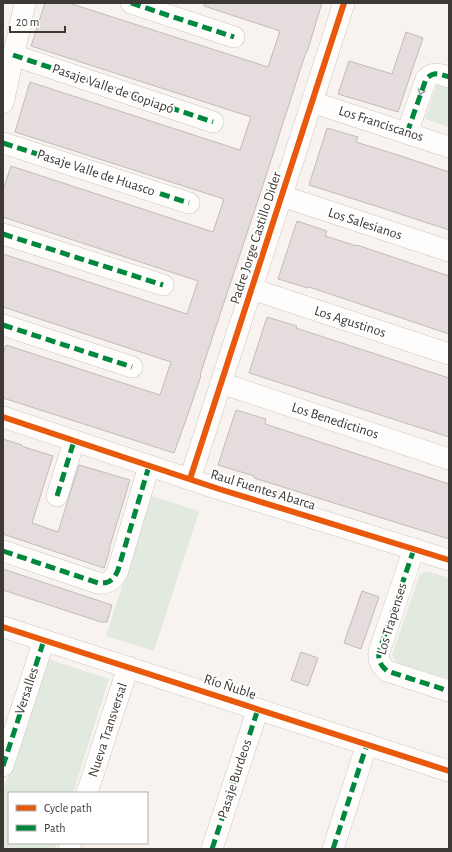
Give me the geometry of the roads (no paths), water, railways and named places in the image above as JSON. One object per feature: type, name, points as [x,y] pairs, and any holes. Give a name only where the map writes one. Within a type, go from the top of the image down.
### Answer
[{"type":"street","points":[[3,103],[25,3]]},
{"type":"street","points":[[131,3],[234,37]]},
{"type":"street","name":"Padre Jorge Castillo Dider","points":[[190,479],[344,3]]},
{"type":"street","name":"Pasaje Valle de Copiapó","points":[[13,55],[213,122]]},
{"type":"street","points":[[407,133],[426,79],[434,73],[449,77]]},
{"type":"street","name":"Los Franciscanos","points":[[312,102],[449,147]]},
{"type":"street","name":"Pasaje Valle de Huasco","points":[[3,143],[189,203]]},
{"type":"street","name":"Los Salesianos","points":[[282,196],[449,251]]},
{"type":"street","points":[[3,234],[163,285]]},
{"type":"street","name":"Los Agustinos","points":[[252,289],[449,354]]},
{"type":"street","points":[[3,325],[132,367]]},
{"type":"street","name":"Los Benedictinos","points":[[221,383],[449,459]]},
{"type":"street","name":"Raul Fuentes Abarca","points":[[3,418],[149,466],[449,560]]},
{"type":"street","points":[[57,496],[74,441]]},
{"type":"street","points":[[3,551],[98,583],[111,580],[116,576],[149,466]]},
{"type":"street","name":"Los Trapenses","points":[[414,549],[379,652],[379,661],[387,671],[449,691]]},
{"type":"street","name":"Río Ñuble","points":[[3,627],[449,771]]},
{"type":"street","name":"Versalles","points":[[4,762],[44,640]]},
{"type":"street","name":"Nueva Transversal","points":[[87,792],[128,667]]},
{"type":"street","name":"Pasaje Burdeos","points":[[212,849],[258,709]]},
{"type":"street","points":[[333,849],[367,744]]}]
